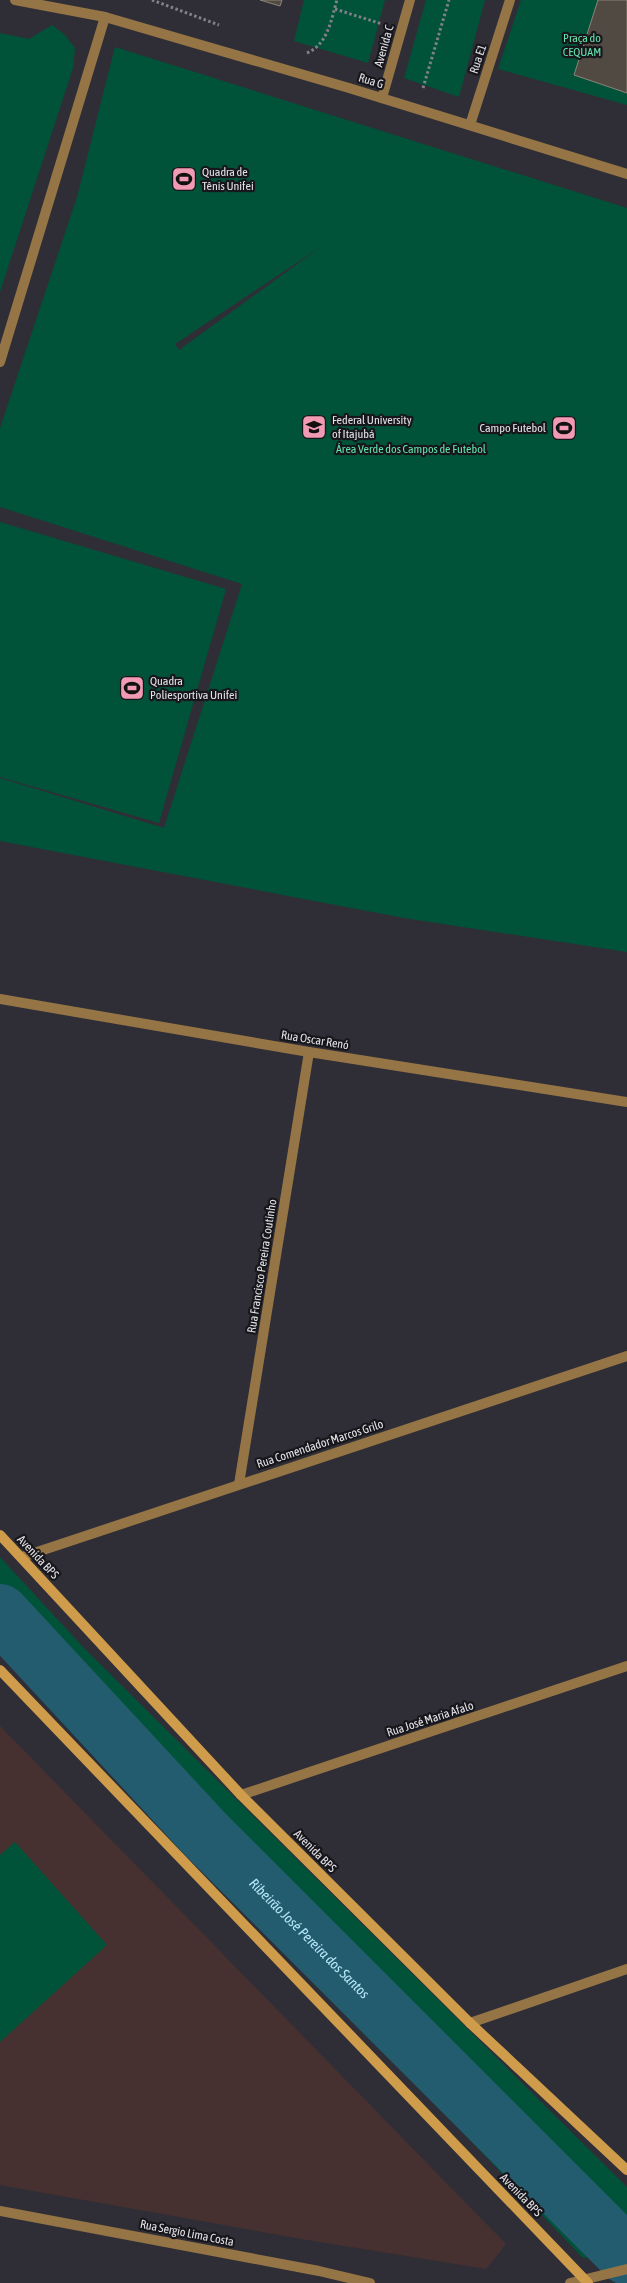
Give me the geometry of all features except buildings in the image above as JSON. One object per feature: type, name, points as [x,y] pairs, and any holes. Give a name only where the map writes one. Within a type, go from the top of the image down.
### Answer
[{"type":"main road","name":"Avenida BPS","points":[[0,1535],[241,1795],[470,2023],[627,2170]]},
{"type":"main road","name":"Avenida BPS","points":[[0,1670],[588,2280]]},
{"type":"street","name":"Rua G","points":[[15,0],[105,17],[382,98],[627,174]]},
{"type":"street","name":"Rua G","points":[[48,0],[65,9]]},
{"type":"street","name":"Avenida C","points":[[382,98],[410,0]]},
{"type":"street","name":"Rua E1","points":[[470,125],[510,0]]},
{"type":"street","points":[[0,362],[105,17]]},
{"type":"street","name":"Rua Oscar Renó","points":[[0,999],[309,1052],[627,1102]]},
{"type":"street","name":"Rua Francisco Pereira Coutinho","points":[[239,1484],[309,1052]]},
{"type":"street","name":"Rua Comendador Marcos Grilo","points":[[22,1557],[627,1356]]},
{"type":"street","name":"Rua José Maria Afalo","points":[[241,1795],[627,1666]]},
{"type":"street","points":[[470,2023],[627,1970]]},
{"type":"street","name":"Rua Sergio Lima Costa","points":[[0,2211],[319,2271],[370,2283]]},
{"type":"street","points":[[570,2283],[627,2269]]},
{"type":"path","points":[[301,53],[308,53],[320,47],[326,36],[337,0]]},
{"type":"path","points":[[416,109],[449,0]]},
{"type":"path","points":[[335,9],[401,30]]},
{"type":"shaded area","points":[[0,1726],[506,2244],[486,2269],[302,2239],[0,2185]]},
{"type":"green space","points":[[304,0],[385,0],[368,63],[294,41]]},
{"type":"green space","points":[[426,0],[485,0],[459,97],[404,78]]},
{"type":"green space","name":"Praça do CEQUAM","points":[[521,0],[627,0],[627,105],[498,69]]},
{"type":"green space","points":[[52,25],[64,34],[75,48],[73,68],[0,292],[0,33],[29,39]]},
{"type":"green space","name":"Área Verde dos Campos de Futebol","points":[[115,47],[627,208],[627,952],[404,918],[0,841],[0,778],[164,828],[242,584],[0,507],[0,428],[77,197]],"holes":[[[322,246],[179,350],[175,344]]]},
{"type":"green space","name":"Quadra Poliesportiva Unifei","points":[[0,522],[226,589],[159,823],[0,777]]},
{"type":"green space","points":[[0,1557],[84,1648],[627,2187],[627,2250],[583,2258],[0,1649]]},
{"type":"green space","points":[[15,1842],[107,1945],[0,2042],[0,1855]]},
{"type":"waterway","name":"Ribeirão José Pereira dos Santos","points":[[0,1613],[204,1833],[627,2256]]},
{"type":"place","name":"Quadra de Tênis Unifei","points":[[184,179]]},
{"type":"place","name":"Federal University of Itajubá","points":[[314,427]]},
{"type":"place","name":"Campo Futebol","points":[[564,428]]},
{"type":"place","name":"Quadra Poliesportiva Unifei","points":[[132,688]]}]
